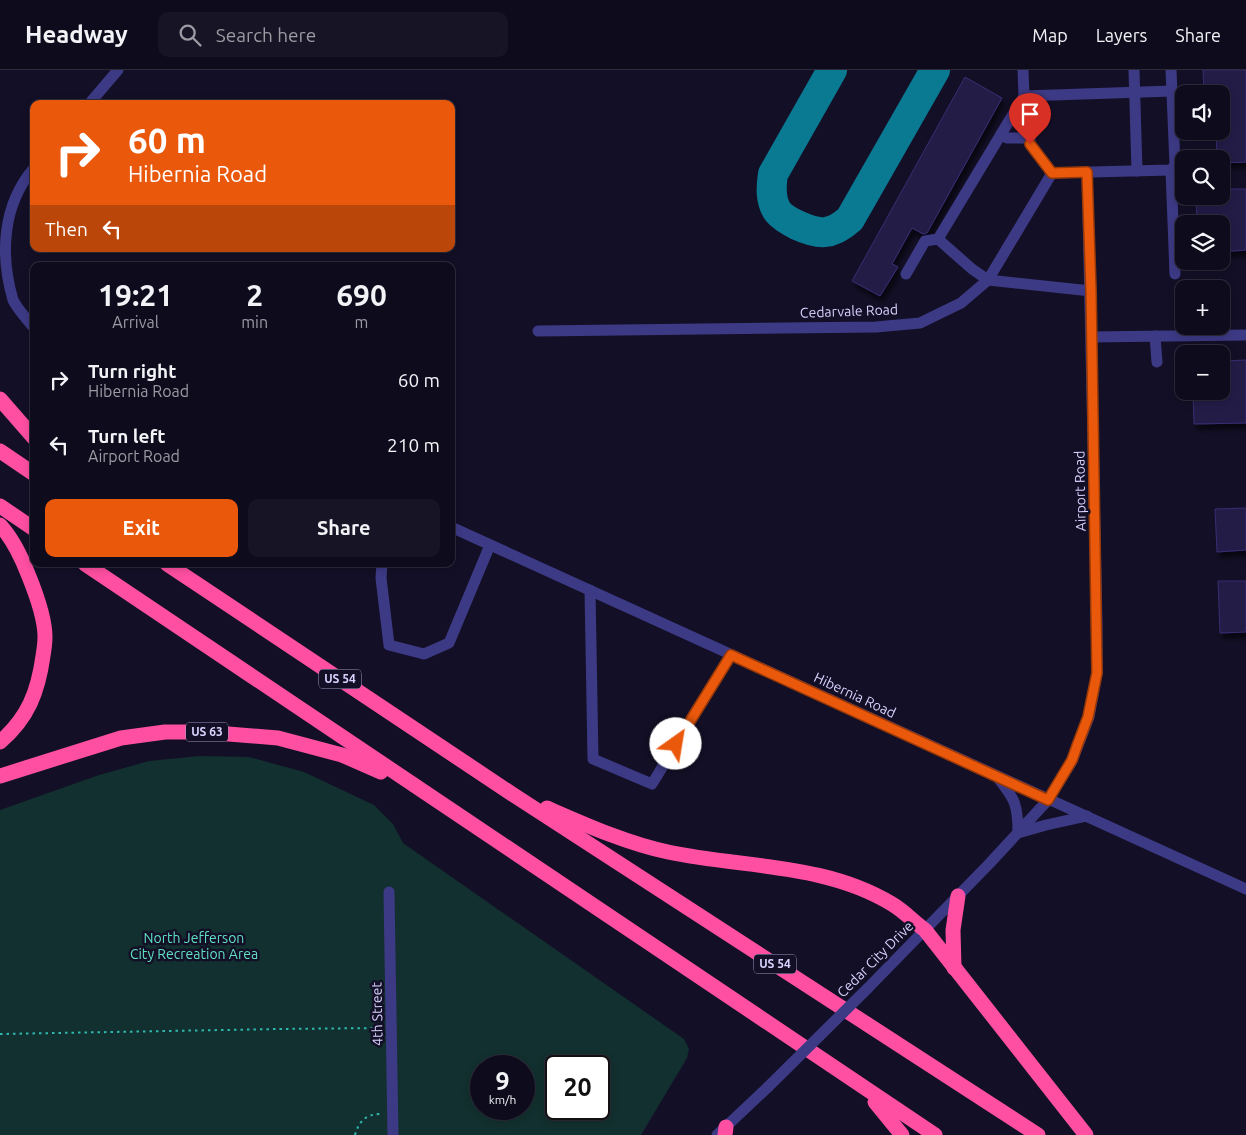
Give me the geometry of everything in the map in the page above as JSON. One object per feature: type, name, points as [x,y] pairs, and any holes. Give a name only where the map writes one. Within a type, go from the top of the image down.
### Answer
[{"type":"highway","points":[[0,399],[30,433]]},
{"type":"highway","points":[[0,451],[30,471]]},
{"type":"highway","points":[[0,506],[30,526]]},
{"type":"highway","points":[[0,525],[7,532],[20,554],[36,594],[45,636],[40,674],[30,706],[13,731],[0,742]]},
{"type":"highway","points":[[89,567],[935,1135]]},
{"type":"highway","name":"US 54","points":[[172,567],[512,794],[1038,1135]]},
{"type":"highway","name":"US 63","points":[[0,776],[121,738],[164,732],[204,732],[278,738],[342,756],[413,785]]},
{"type":"highway","points":[[512,794],[613,836],[668,852],[814,873],[856,886],[893,904],[925,930],[1086,1135]]},
{"type":"highway","points":[[954,968],[953,930],[958,896]]},
{"type":"highway","points":[[861,1086],[902,1135]]},
{"type":"street","points":[[92,100],[118,70]]},
{"type":"street","points":[[938,239],[1024,96],[1023,70]]},
{"type":"street","points":[[1134,70],[1137,171]]},
{"type":"street","points":[[1171,70],[1175,165],[1171,170],[1175,274]]},
{"type":"street","points":[[1024,96],[1172,91]]},
{"type":"street","points":[[1001,134],[1008,138],[1030,138],[1030,144],[1052,173],[1171,170]]},
{"type":"street","name":"Airport Road","points":[[1048,800],[1072,760],[1088,717],[1097,673],[1091,291],[1087,172]]},
{"type":"street","name":"Cedarvale Road","points":[[538,331],[867,327],[920,323],[961,303],[988,280],[1052,173]]},
{"type":"street","points":[[30,174],[9,206],[1,238],[3,267],[14,300],[30,322]]},
{"type":"street","points":[[906,274],[925,241],[938,239]]},
{"type":"street","points":[[938,239],[972,269],[988,280],[1091,291]]},
{"type":"street","points":[[1091,337],[1246,335]]},
{"type":"street","points":[[1155,336],[1157,362]]},
{"type":"street","name":"Hibernia Road","points":[[455,529],[1246,889]]},
{"type":"street","points":[[382,567],[381,578],[389,644],[424,654],[449,643],[490,545]]},
{"type":"street","points":[[590,590],[593,760],[652,784],[731,655]]},
{"type":"street","points":[[997,776],[1012,795],[1018,812],[1018,833],[1087,816]]},
{"type":"street","name":"Cedar City Drive","points":[[723,1132],[925,930],[1048,800]]},
{"type":"street","name":"4th Street","points":[[389,892],[394,1135]]},
{"type":"path","points":[[0,1034],[279,1028],[392,1028]]},
{"type":"path","points":[[355,1135],[358,1124],[369,1115],[393,1114]]},
{"type":"green space","name":"North Jefferson City Recreation Area","points":[[199,756],[249,757],[304,772],[374,805],[393,824],[403,843],[684,1039],[689,1049],[687,1058],[641,1135],[0,1135],[0,810],[99,775],[149,761]]},
{"type":"building","points":[[1203,70],[1246,70],[1246,162],[1230,163],[1230,150],[1217,150],[1216,140],[1230,140],[1230,85],[1204,85]]},
{"type":"building","points":[[965,77],[1002,98],[927,233],[923,234],[912,228],[892,264],[898,267],[880,296],[852,281]]},
{"type":"building","points":[[1230,189],[1246,189],[1246,250],[1230,251],[1230,215],[1197,215],[1196,205],[1230,205]]},
{"type":"building","points":[[1246,360],[1246,423],[1194,424],[1193,400],[1230,400],[1230,361]]},
{"type":"building","points":[[1246,508],[1246,550],[1217,552],[1215,509]]},
{"type":"building","points":[[1218,581],[1246,581],[1246,632],[1220,633]]},
{"type":"taxiway","points":[[832,70],[773,174],[772,184],[775,208],[780,214],[797,225],[818,232],[837,229],[850,219],[935,70]]},
{"type":"route","points":[[676,744],[731,655],[1048,800],[1072,760],[1088,717],[1097,673],[1091,291],[1087,172],[1052,173],[1030,144]]}]
